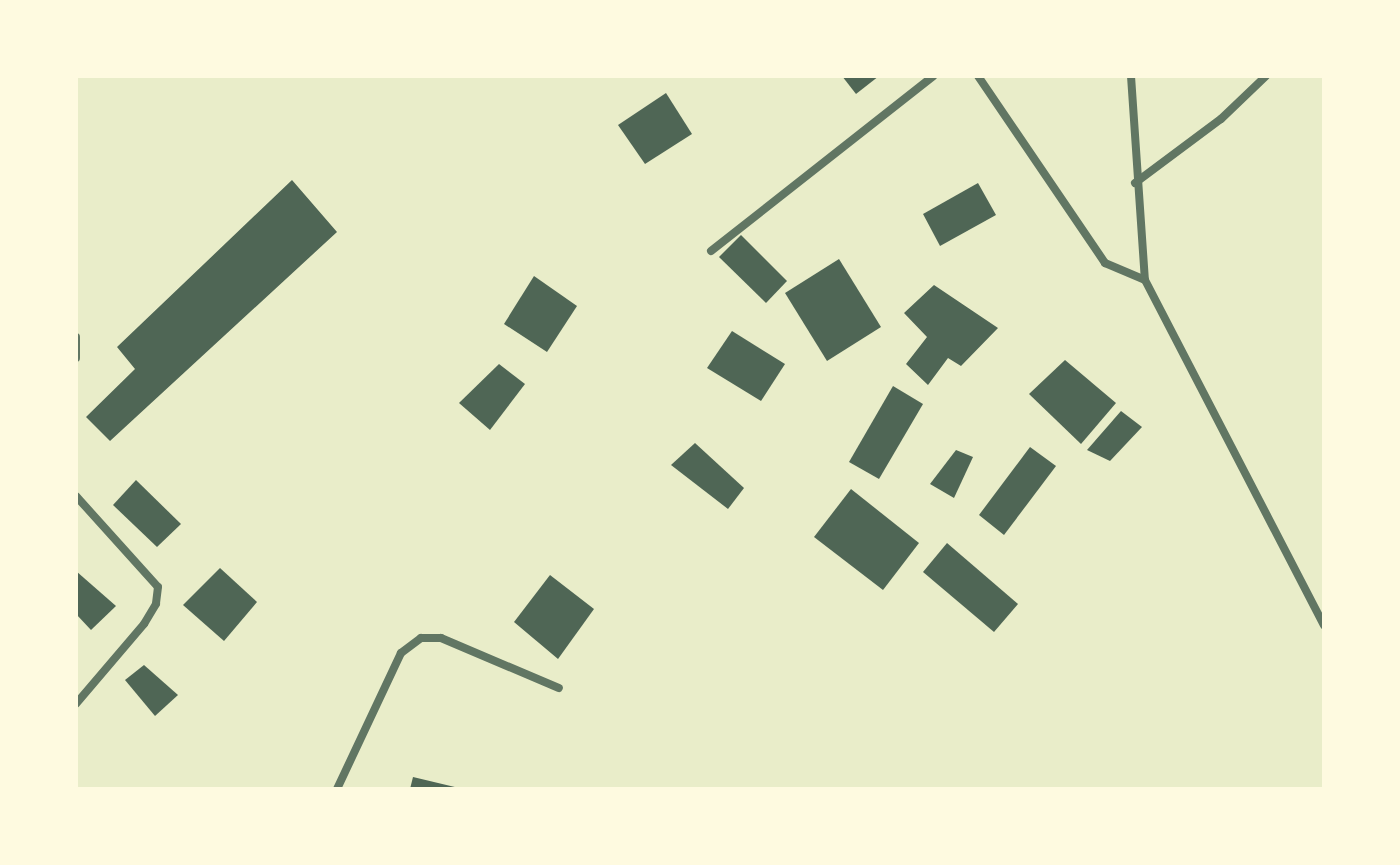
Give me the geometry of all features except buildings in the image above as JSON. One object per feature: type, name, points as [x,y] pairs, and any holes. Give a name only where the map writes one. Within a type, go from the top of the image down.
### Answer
[{"type":"street","points":[[711,251],[933,76]]},
{"type":"street","points":[[978,76],[1105,263],[1145,280]]},
{"type":"street","points":[[1131,76],[1135,183],[1145,280],[1324,625]]},
{"type":"street","points":[[1135,183],[1221,119],[1266,76]]},
{"type":"street","points":[[76,337],[76,358]]},
{"type":"street","points":[[76,496],[158,587],[156,604],[144,624],[76,704]]},
{"type":"street","points":[[337,789],[401,653],[421,638],[441,638],[559,688]]}]
